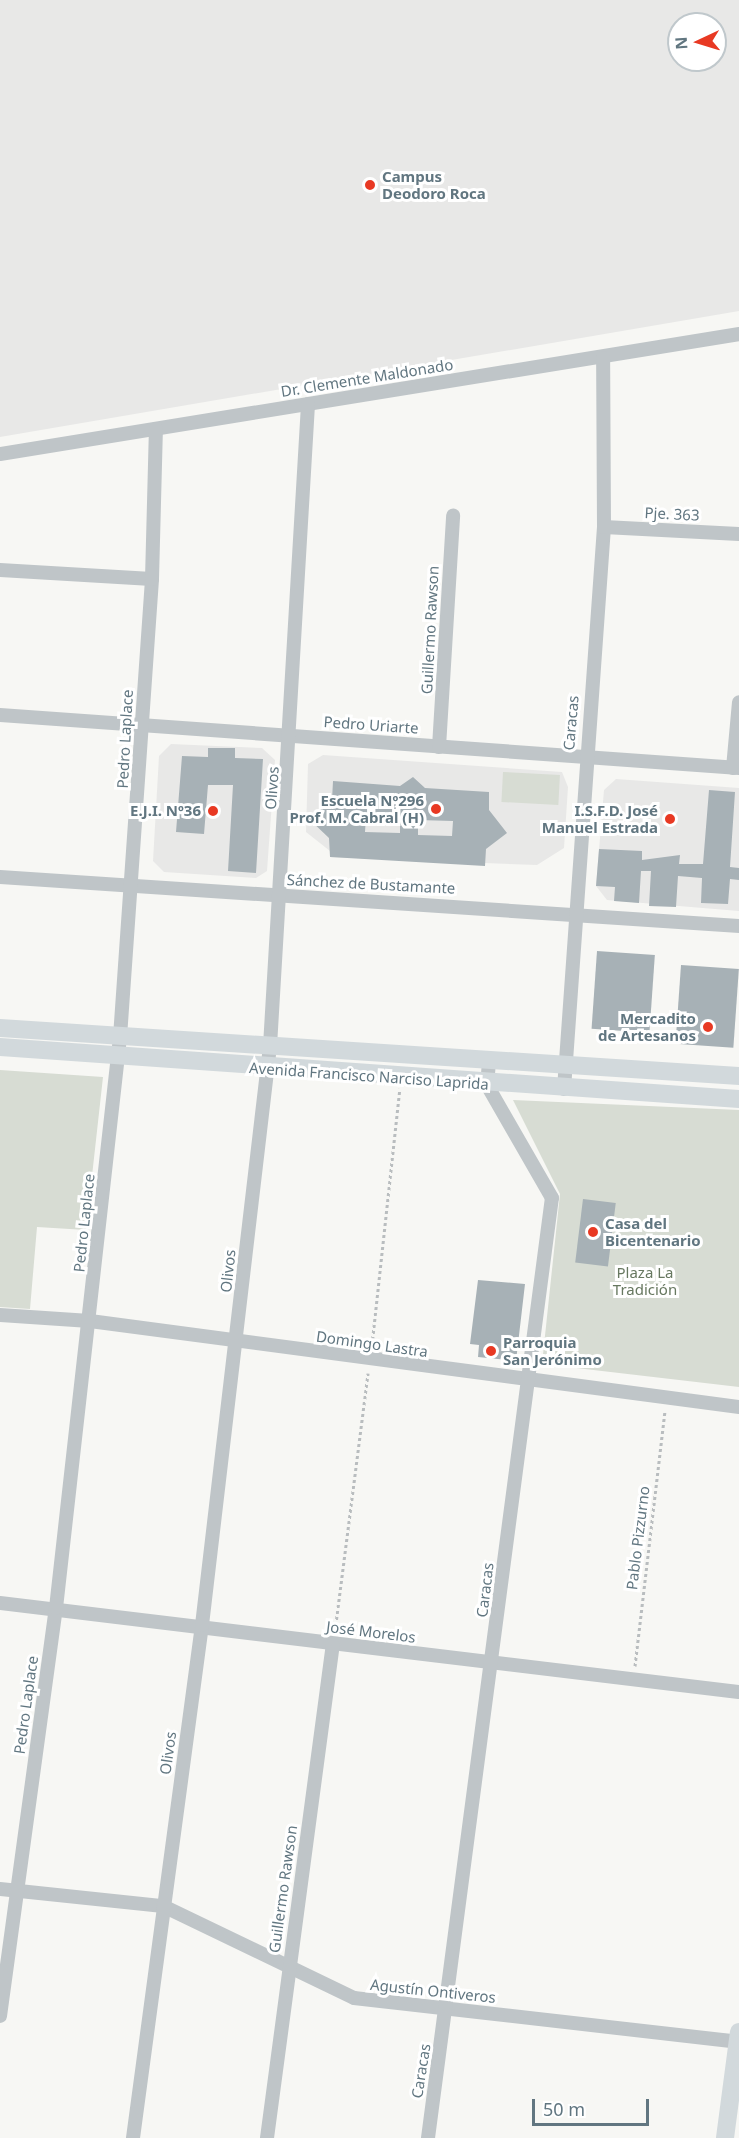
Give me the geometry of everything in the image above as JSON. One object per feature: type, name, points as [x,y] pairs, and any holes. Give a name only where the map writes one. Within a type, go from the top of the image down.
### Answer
[{"type":"main road","name":"Avenida Francisco Narciso Laprida","points":[[0,1029],[489,1062],[739,1076]]},
{"type":"main road","name":"Avenida Francisco Narciso Laprida","points":[[0,1047],[487,1085],[739,1099]]},
{"type":"main road","points":[[725,2138],[739,2039]]},
{"type":"street","name":"Dr. Clemente Maldonado","points":[[0,454],[603,358],[739,334]]},
{"type":"street","name":"Caracas","points":[[564,1089],[574,913],[604,527],[603,358]]},
{"type":"street","name":"Olivos","points":[[133,2138],[202,1625],[270,1046],[292,735],[308,404]]},
{"type":"street","name":"Pedro Laplace","points":[[0,2016],[56,1608],[90,1322],[120,1037],[133,886],[152,579],[156,429]]},
{"type":"street","name":"Guillermo Rawson","points":[[439,747],[453,515]]},
{"type":"street","name":"Pje. 363","points":[[604,527],[739,534]]},
{"type":"street","points":[[0,570],[152,579]]},
{"type":"street","points":[[736,768],[739,702]]},
{"type":"street","name":"Pedro Uriarte","points":[[0,715],[142,723],[585,759],[736,768]]},
{"type":"street","name":"Sánchez de Bustamante","points":[[0,877],[574,913],[739,926]]},
{"type":"street","points":[[487,1085],[489,1062]]},
{"type":"street","name":"Caracas","points":[[428,2138],[448,2009],[552,1198],[487,1085]]},
{"type":"street","name":"Domingo Lastra","points":[[0,1315],[90,1322],[529,1383],[739,1407]]},
{"type":"street","name":"José Morelos","points":[[0,1603],[202,1625],[333,1645],[739,1692]]},
{"type":"street","name":"Guillermo Rawson","points":[[267,2138],[333,1645]]},
{"type":"street","name":"Agustín Ontiveros","points":[[0,1889],[163,1906],[290,1965],[354,1998],[739,2039]]},
{"type":"path","name":"Pablo Pizzurno","points":[[634,1680],[666,1398]]},
{"type":"shaded area","name":"Campus Deodoro Roca","points":[[0,0],[739,0],[739,311],[0,437]]},
{"type":"shaded area","name":"E.J.I. Nº36","points":[[171,744],[262,748],[275,760],[267,871],[256,878],[164,872],[153,861],[159,756]]},
{"type":"shaded area","name":"Escuela Nº296 Prof. M. Cabral (H)","points":[[323,755],[562,772],[568,787],[564,848],[537,865],[330,857],[330,851],[306,832],[308,764]]},
{"type":"shaded area","name":"I.S.F.D. José Manuel Estrada","points":[[616,779],[739,788],[739,911],[607,900],[596,886],[604,790]]},
{"type":"green space","points":[[503,772],[560,775],[558,805],[501,802]]},
{"type":"green space","points":[[0,1070],[103,1077],[86,1230],[37,1227],[30,1309],[0,1307]]},
{"type":"green space","name":"Plaza La Tradición","points":[[513,1100],[739,1110],[739,1387],[542,1364],[560,1194]]},
{"type":"building","points":[[208,748],[235,748],[235,758],[263,759],[256,873],[228,871],[233,785],[208,785],[204,834],[176,832],[182,756],[208,757]]},
{"type":"building","name":"Escuela Nº296 Prof. M. Cabral (H)","points":[[413,777],[425,788],[489,792],[489,810],[507,833],[486,849],[485,866],[330,857],[329,838],[309,819],[332,800],[333,781],[400,786]],"holes":[[[366,817],[400,818],[400,833],[365,832]],[[418,820],[453,821],[452,836],[418,835]]]},
{"type":"building","name":"I.S.F.D. José Manuel Estrada","points":[[709,790],[735,792],[730,867],[739,868],[739,880],[730,879],[728,904],[701,903],[702,878],[678,876],[676,907],[649,906],[651,871],[641,871],[639,903],[614,901],[615,887],[596,886],[599,849],[642,851],[642,860],[680,855],[679,864],[703,864]]},
{"type":"building","points":[[597,951],[655,955],[649,1033],[592,1029]]},
{"type":"building","points":[[681,965],[739,969],[733,1048],[675,1044]]},
{"type":"building","points":[[583,1199],[616,1203],[608,1267],[575,1263]]},
{"type":"building","name":"Parroquia San Jerónimo","points":[[478,1280],[525,1284],[516,1361],[478,1357],[479,1345],[470,1344]]},
{"type":"place","name":"Campus Deodoro Roca","points":[[370,185]]},
{"type":"place","name":"Escuela Nº296 Prof. M. Cabral (H)","points":[[436,809]]},
{"type":"place","name":"E.J.I. Nº36","points":[[213,811]]},
{"type":"place","name":"I.S.F.D. José Manuel Estrada","points":[[670,819]]},
{"type":"place","name":"Mercadito de Artesanos","points":[[708,1027]]},
{"type":"place","name":"Casa del Bicentenario","points":[[593,1232]]},
{"type":"place","name":"Parroquia San Jerónimo","points":[[491,1351]]}]
